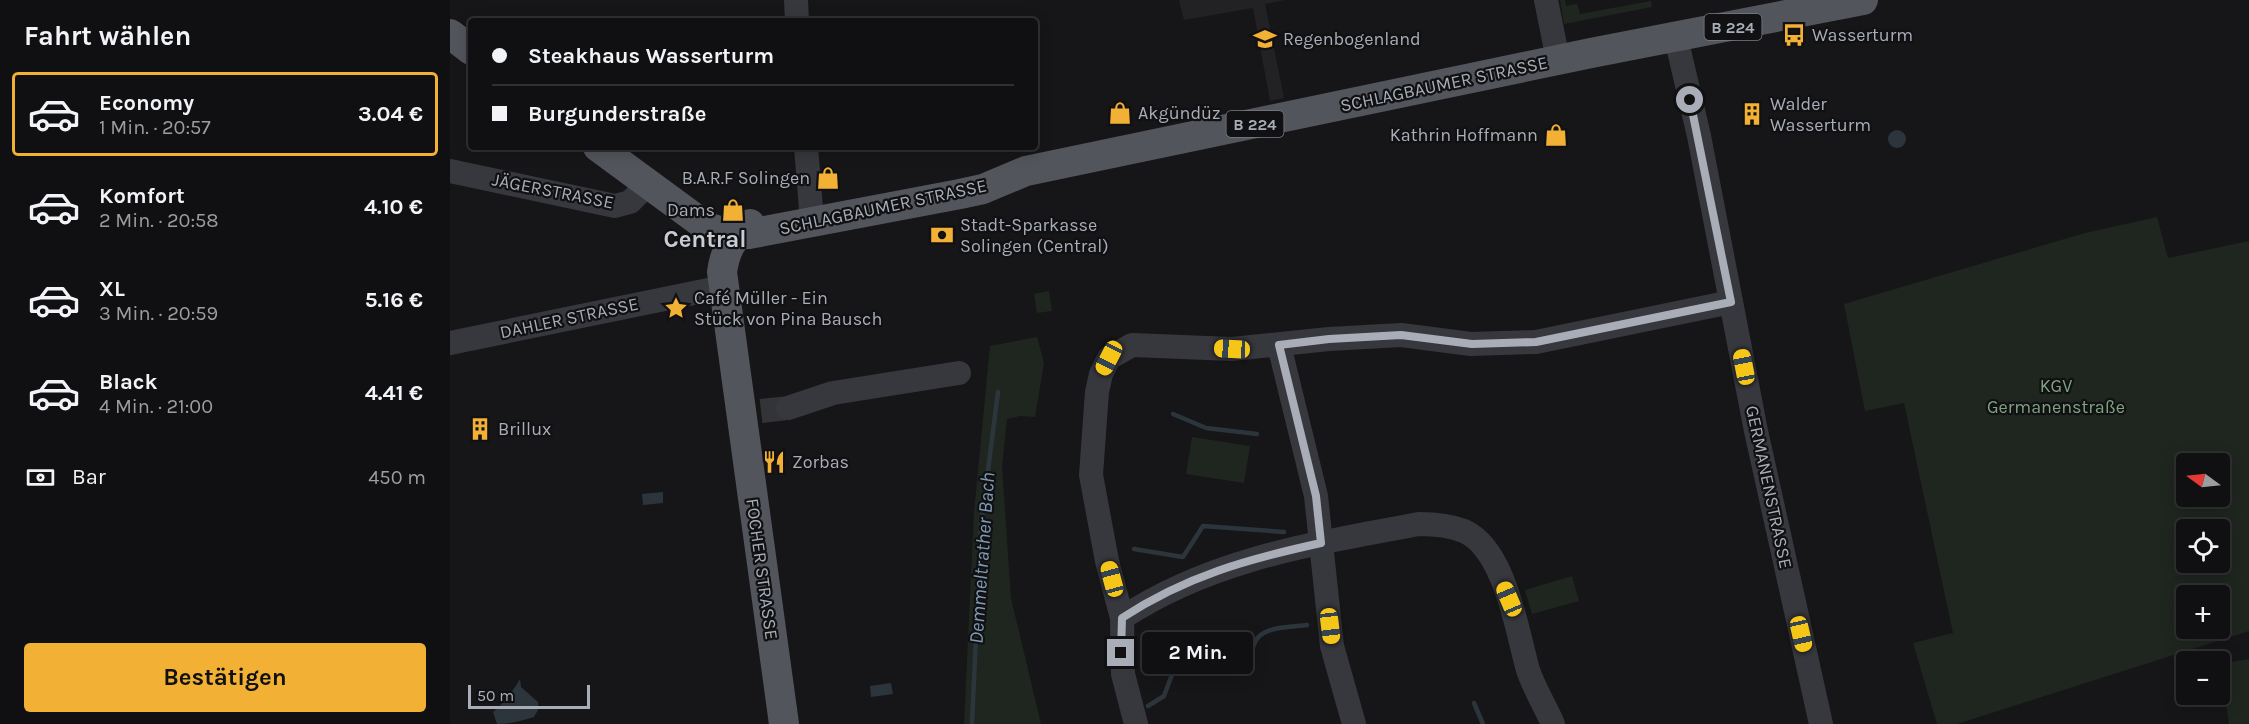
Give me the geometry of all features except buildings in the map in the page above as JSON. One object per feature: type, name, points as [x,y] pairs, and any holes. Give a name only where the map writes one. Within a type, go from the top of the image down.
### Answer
[{"type":"main road","name":"SCHLAGBAUMER STRASSE","points":[[694,219],[717,231],[738,234],[960,194],[983,189],[1026,171],[1558,60],[1863,0]]},
{"type":"main road","points":[[450,34],[468,48]]},
{"type":"main road","name":"B 224","points":[[602,150],[694,219]]},
{"type":"main road","name":"SCHLAGBAUMER STRASSE","points":[[738,234],[748,225],[810,197],[1003,170],[1026,171]]},
{"type":"main road","name":"SCHLAGBAUMER STRASSE","points":[[694,219],[711,222],[763,218]]},
{"type":"main road","name":"FOCHER STRASSE","points":[[694,219],[705,234],[722,280],[751,412],[784,724]]},
{"type":"main road","name":"FOCHER STRASSE","points":[[722,280],[725,255],[738,234]]},
{"type":"street","points":[[796,0],[797,18]]},
{"type":"street","points":[[1546,0],[1558,60]]},
{"type":"street","name":"GERMANENSTRASSE","points":[[1677,38],[1699,136],[1756,431],[1821,724]]},
{"type":"street","points":[[806,150],[810,197]]},
{"type":"street","name":"JÄGERSTRASSE","points":[[450,171],[615,206],[630,202],[648,184]]},
{"type":"street","name":"DAHLER STRASSE","points":[[450,343],[722,280]]},
{"type":"street","points":[[1136,724],[1123,674],[1122,618],[1098,519],[1090,461],[1097,392],[1101,374],[1109,358],[1132,345],[1232,349],[1329,339],[1401,335],[1479,345],[1536,342],[1731,302]]},
{"type":"street","points":[[1279,345],[1316,496],[1332,646],[1354,724]]},
{"type":"street","points":[[788,408],[833,393],[959,373]]},
{"type":"street","points":[[1122,618],[1155,597],[1207,573],[1254,558],[1419,524],[1441,524],[1466,532],[1484,548],[1493,560],[1509,599],[1529,673],[1553,724]]},
{"type":"shaded area","name":"Regenbogenland","points":[[1179,0],[1285,0],[1265,4],[1284,98],[1270,101],[1253,8],[1184,20]]},
{"type":"shaded area","points":[[1897,130],[1903,133],[1906,139],[1903,145],[1897,148],[1891,145],[1888,139],[1891,133]]},
{"type":"shaded area","points":[[663,492],[663,503],[643,505],[642,494]]},
{"type":"shaded area","points":[[520,679],[521,687],[538,702],[538,710],[534,717],[497,724],[493,712],[508,697]]},
{"type":"shaded area","points":[[891,683],[893,694],[871,697],[870,686]]},
{"type":"green space","points":[[1560,0],[1565,0],[1566,6],[1577,4],[1580,14],[1651,1],[1652,7],[1564,24]]},
{"type":"green space","name":"KGV Germanenstraße","points":[[2157,217],[2168,258],[2249,241],[2249,631],[2230,637],[2230,585],[2176,585],[2176,639],[2224,639],[2186,651],[2176,651],[2176,654],[1957,724],[1937,724],[1913,643],[1953,633],[1904,403],[1865,411],[1844,304],[2085,233]]},
{"type":"green space","points":[[1049,291],[1052,311],[1037,313],[1034,294]]},
{"type":"green space","points":[[1037,337],[1044,363],[1035,417],[1020,416],[1007,419],[1002,467],[1011,598],[1041,724],[964,724],[974,513],[990,346]]},
{"type":"green space","points":[[1192,437],[1250,446],[1244,483],[1186,474]]},
{"type":"green space","points":[[1572,576],[1579,601],[1532,614],[1525,590]]},
{"type":"green space","points":[[2249,659],[2249,724],[2229,724],[2226,705],[2230,705],[2230,662]]},
{"type":"waterway","name":"Demmeltrather Bach","points":[[972,724],[981,525],[998,392]]},
{"type":"waterway","points":[[1173,414],[1206,428],[1257,434]]},
{"type":"waterway","points":[[1134,549],[1183,557],[1203,526],[1284,532]]},
{"type":"waterway","points":[[1148,706],[1164,696],[1177,661],[1245,662],[1260,635],[1279,628],[1307,625]]},
{"type":"waterway","points":[[1474,703],[1483,724]]},
{"type":"tunnel","points":[[761,411],[788,408]]},
{"type":"place","name":"Wasserturm","points":[[1794,35]]},
{"type":"place","name":"Regenbogenland","points":[[1265,39]]},
{"type":"place","name":"Akgündüz","points":[[1120,113]]},
{"type":"place","name":"Walder Wasserturm","points":[[1752,114]]},
{"type":"place","name":"Kathrin Hoffmann","points":[[1556,135]]},
{"type":"place","name":"B.A.R.F Solingen","points":[[828,178]]},
{"type":"place","name":"Dams","points":[[733,210]]},
{"type":"place","name":"Stadt-Sparkasse Solingen (Central)","points":[[942,235]]},
{"type":"place","name":"Café Müller - Ein Stück von Pina Bausch","points":[[676,308]]},
{"type":"place","name":"Brillux","points":[[480,429]]},
{"type":"place","name":"Zorbas","points":[[774,462]]},
{"type":"district","name":"Central","points":[[705,239]]},
{"type":"route","points":[[1121,653],[1122,618],[1155,597],[1207,573],[1254,558],[1321,543],[1316,496],[1279,345],[1329,339],[1401,335],[1472,344],[1502,345],[1536,342],[1731,302],[1690,100]]}]
